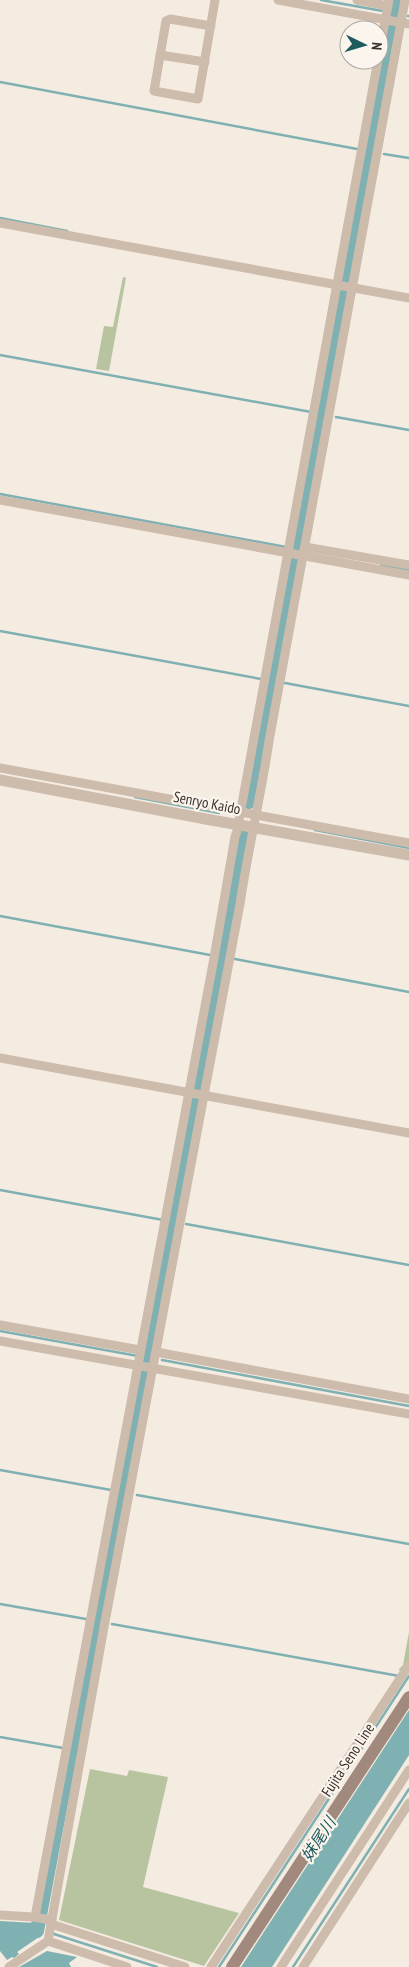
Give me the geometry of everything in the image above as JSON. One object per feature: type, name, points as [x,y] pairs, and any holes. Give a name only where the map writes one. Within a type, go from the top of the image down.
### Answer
[{"type":"main road","name":"Fujita Seno Line","points":[[232,1967],[369,1739],[409,1697]]},
{"type":"street","points":[[211,26],[170,19],[166,21],[154,91],[198,99],[205,62],[211,26],[215,0]]},
{"type":"street","points":[[278,0],[395,21]]},
{"type":"street","points":[[156,1352],[169,1226],[221,960],[257,815],[272,678],[289,551],[395,21],[388,3],[358,0]]},
{"type":"street","points":[[389,33],[406,6]]},
{"type":"street","points":[[160,55],[205,62]]},
{"type":"street","points":[[48,1942],[143,1361],[221,960],[240,813],[302,553],[317,416],[341,285],[368,155],[377,70]]},
{"type":"street","points":[[0,223],[409,298]]},
{"type":"street","points":[[0,500],[289,551],[409,565]]},
{"type":"street","points":[[302,553],[409,575]]},
{"type":"street","points":[[0,768],[409,844]]},
{"type":"street","name":"Senryo Kaido","points":[[0,780],[409,855]]},
{"type":"street","points":[[0,1058],[409,1133]]},
{"type":"street","points":[[0,1325],[143,1361]]},
{"type":"street","points":[[0,1341],[143,1361],[358,1397],[409,1399]]},
{"type":"street","points":[[36,1917],[121,1497],[143,1361],[156,1352],[358,1397],[409,1414]]},
{"type":"street","points":[[211,1967],[369,1739],[409,1665]]},
{"type":"street","points":[[281,1967],[409,1770]]},
{"type":"street","points":[[303,1967],[409,1803]]},
{"type":"street","points":[[0,1915],[36,1917],[185,1967]]},
{"type":"street","points":[[9,1967],[48,1942]]},
{"type":"street","points":[[48,1942],[127,1967]]},
{"type":"green space","points":[[123,277],[126,278],[109,371],[96,369],[104,326],[113,327]]},
{"type":"green space","points":[[409,1632],[409,1661],[401,1674],[399,1669],[403,1665]]},
{"type":"green space","points":[[90,1769],[127,1776],[129,1770],[168,1777],[143,1887],[239,1913],[204,1966],[59,1920]]},
{"type":"water","name":"妹尾川","points":[[409,1710],[409,1755],[272,1967],[241,1967]]},
{"type":"water","points":[[0,1921],[35,1923],[36,1921],[42,1925],[45,1923],[42,1935],[17,1952],[19,1954],[14,1958],[12,1957],[7,1960],[0,1951]]},
{"type":"water","points":[[47,1951],[77,1957],[69,1963],[71,1967],[19,1967]]},
{"type":"waterway","points":[[321,0],[383,11]]},
{"type":"waterway","points":[[249,802],[394,0]]},
{"type":"waterway","points":[[0,82],[357,149]]},
{"type":"waterway","points":[[384,154],[409,158]]},
{"type":"waterway","points":[[0,218],[67,231]]},
{"type":"waterway","points":[[0,355],[311,412]]},
{"type":"waterway","points":[[336,417],[409,430]]},
{"type":"waterway","points":[[0,494],[286,547]]},
{"type":"waterway","points":[[381,565],[409,570]]},
{"type":"waterway","points":[[0,631],[261,679]]},
{"type":"waterway","points":[[285,683],[409,706]]},
{"type":"waterway","points":[[135,797],[219,813]]},
{"type":"waterway","points":[[315,830],[409,848]]},
{"type":"waterway","points":[[37,1931],[243,836]]},
{"type":"waterway","points":[[0,916],[210,955]]},
{"type":"waterway","points":[[217,956],[224,958]]},
{"type":"waterway","points":[[235,959],[409,992]]},
{"type":"waterway","points":[[0,1190],[174,1222]]},
{"type":"waterway","points":[[186,1224],[409,1265]]},
{"type":"waterway","points":[[0,1331],[149,1358]]},
{"type":"waterway","points":[[162,1360],[409,1406]]},
{"type":"waterway","points":[[0,1470],[111,1490]]},
{"type":"waterway","points":[[137,1495],[409,1544]]},
{"type":"waterway","points":[[0,1604],[86,1619]]},
{"type":"waterway","points":[[93,1621],[100,1622]]},
{"type":"waterway","points":[[112,1624],[399,1676]]},
{"type":"waterway","points":[[219,1967],[409,1676]]},
{"type":"waterway","points":[[0,1737],[63,1748]]},
{"type":"waterway","points":[[293,1967],[409,1789]]},
{"type":"waterway","points":[[54,1934],[157,1967]]}]
